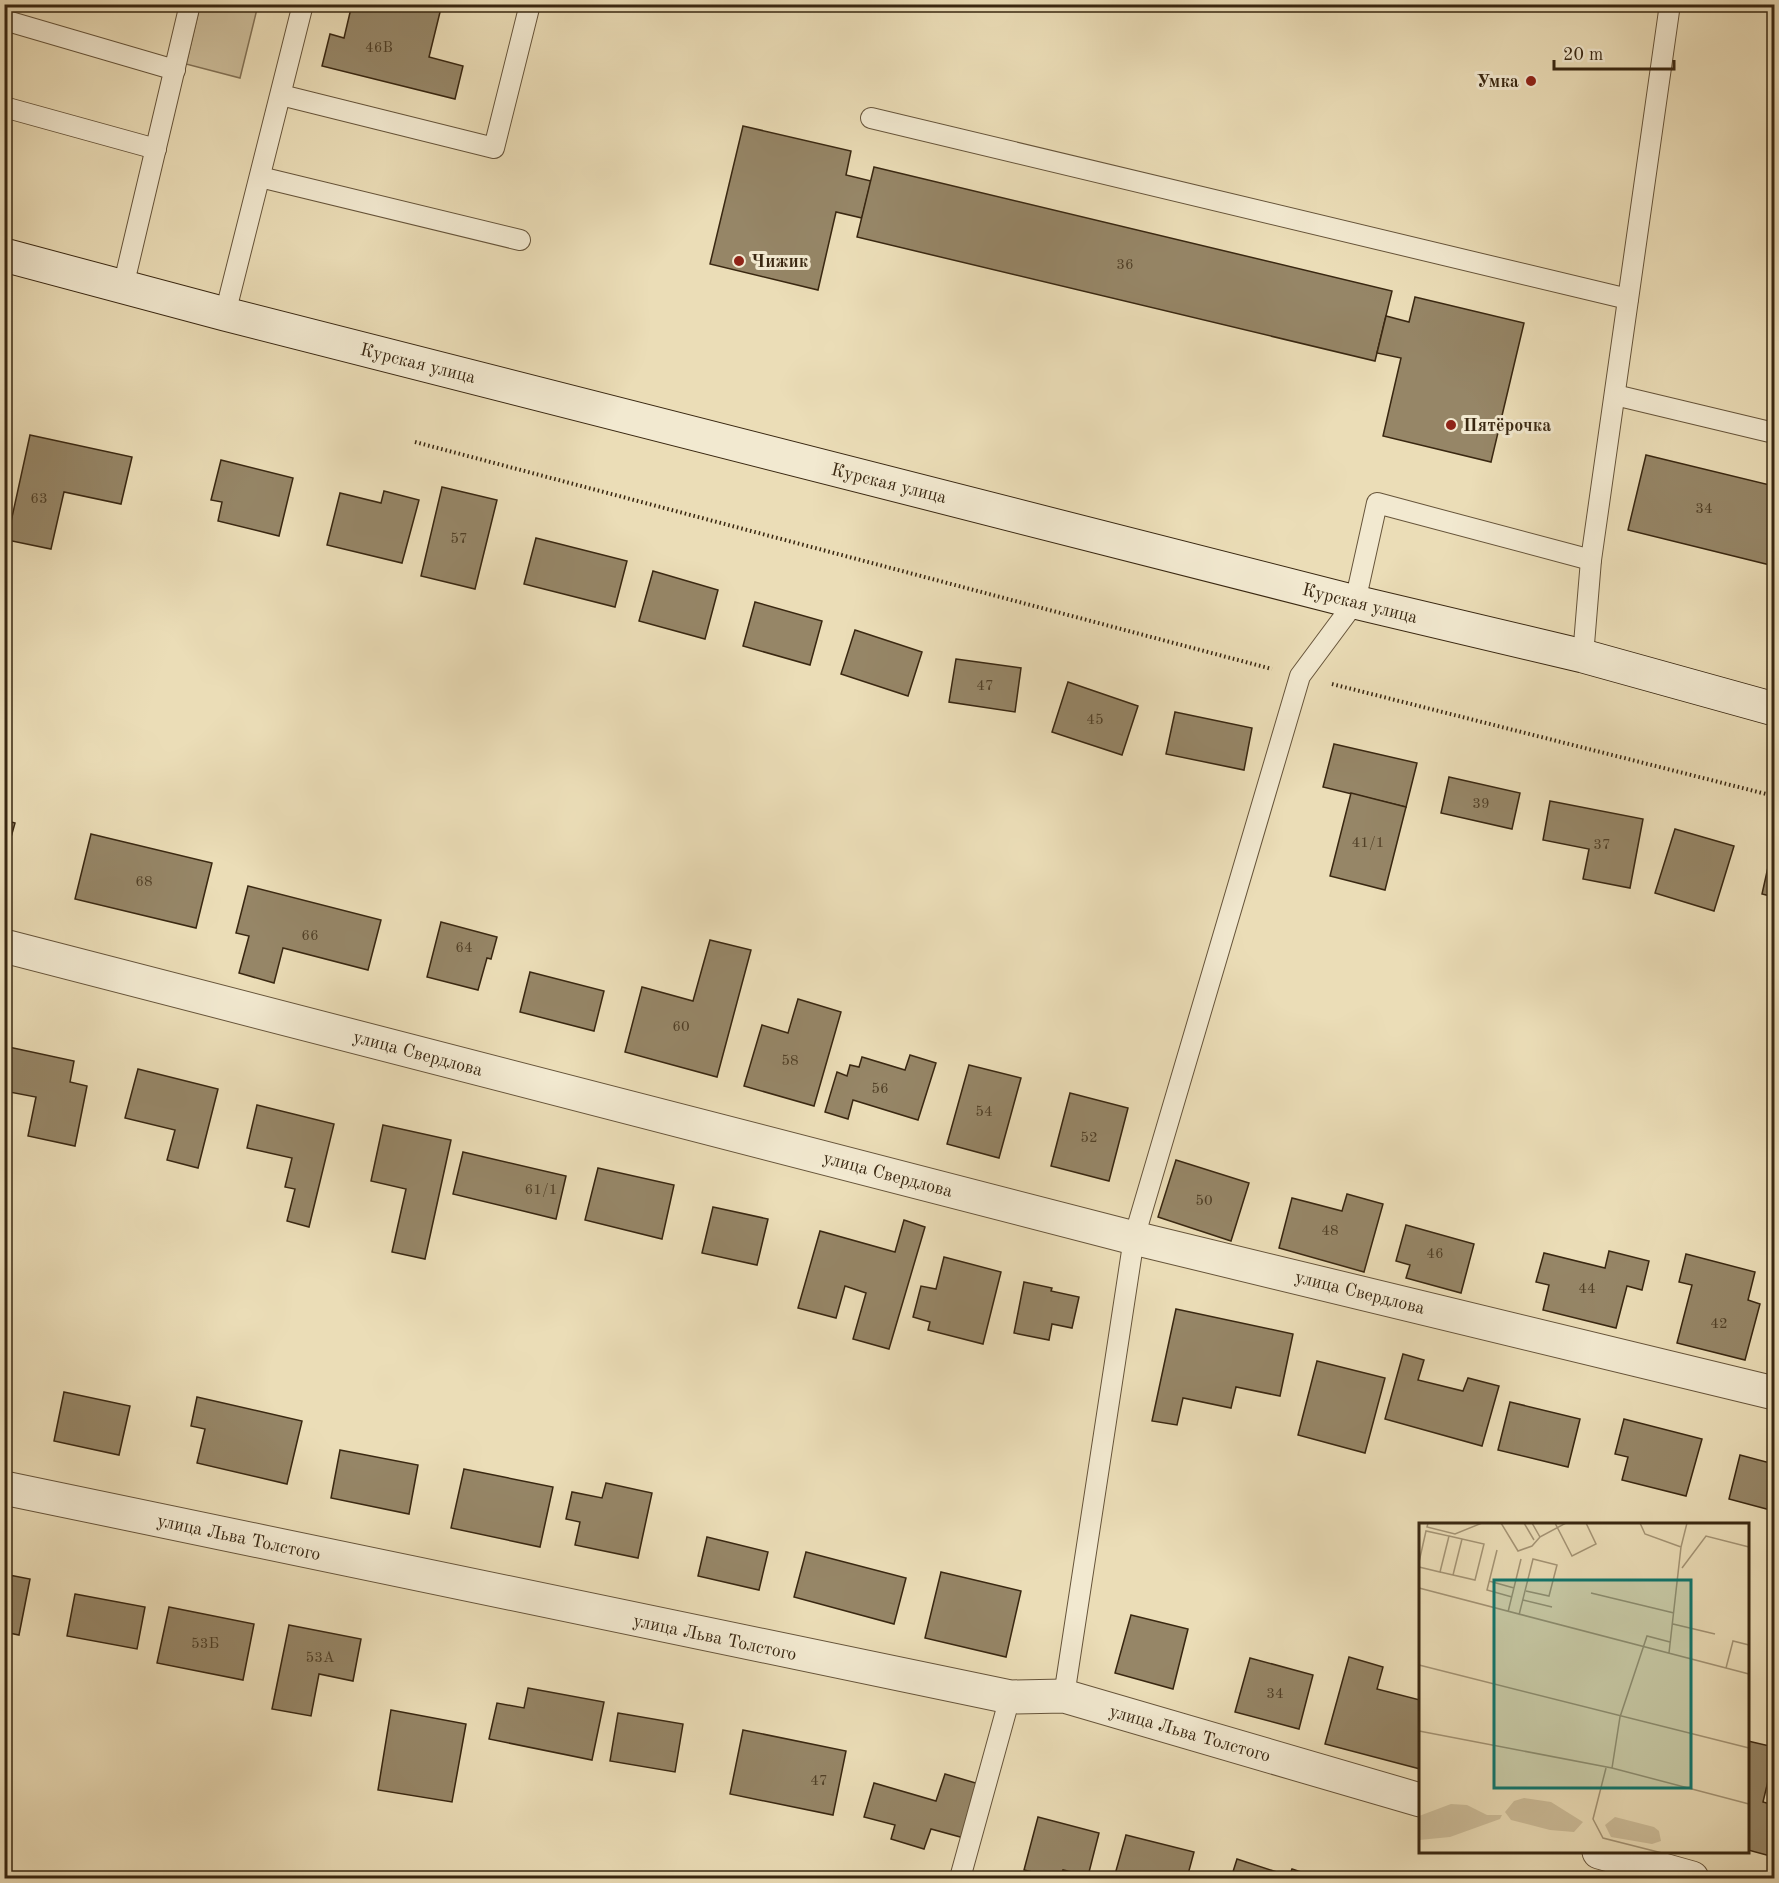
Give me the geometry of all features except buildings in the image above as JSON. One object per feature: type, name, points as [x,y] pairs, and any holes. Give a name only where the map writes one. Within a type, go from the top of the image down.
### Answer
[{"type":"street","name":"Курская улица","points":[[4,255],[225,314],[1355,602],[1583,657],[1774,709]]},
{"type":"street","name":"улица Свердлова","points":[[4,946],[1134,1238],[1774,1393]]},
{"type":"street","name":"улица Льва Толстого","points":[[4,1488],[1010,1697],[1064,1696],[1419,1800]]},
{"type":"street","points":[[1606,1853],[1692,1878]]},
{"type":"lane","points":[[123,287],[190,4]]},
{"type":"lane","points":[[225,314],[303,4]]},
{"type":"lane","points":[[281,95],[494,148],[530,4]]},
{"type":"lane","points":[[1583,657],[1592,560],[1670,4]]},
{"type":"lane","points":[[4,20],[175,70]]},
{"type":"lane","points":[[4,107],[156,149]]},
{"type":"lane","points":[[871,118],[1628,299]]},
{"type":"lane","points":[[260,177],[520,240]]},
{"type":"lane","points":[[1615,395],[1774,433]]},
{"type":"lane","points":[[1064,1696],[1134,1238],[1300,676],[1355,602],[1377,503],[1592,560]]},
{"type":"lane","points":[[960,1878],[1010,1697]]},
{"type":"path","points":[[415,442],[1300,676],[1774,796]]},
{"type":"shaded area","points":[[200,5],[258,5],[240,78],[186,64]]},
{"type":"place","name":"Умка","points":[[1531,81]]},
{"type":"place","name":"Чижик","points":[[739,261]]},
{"type":"place","name":"Пятёрочка","points":[[1451,425]]}]
